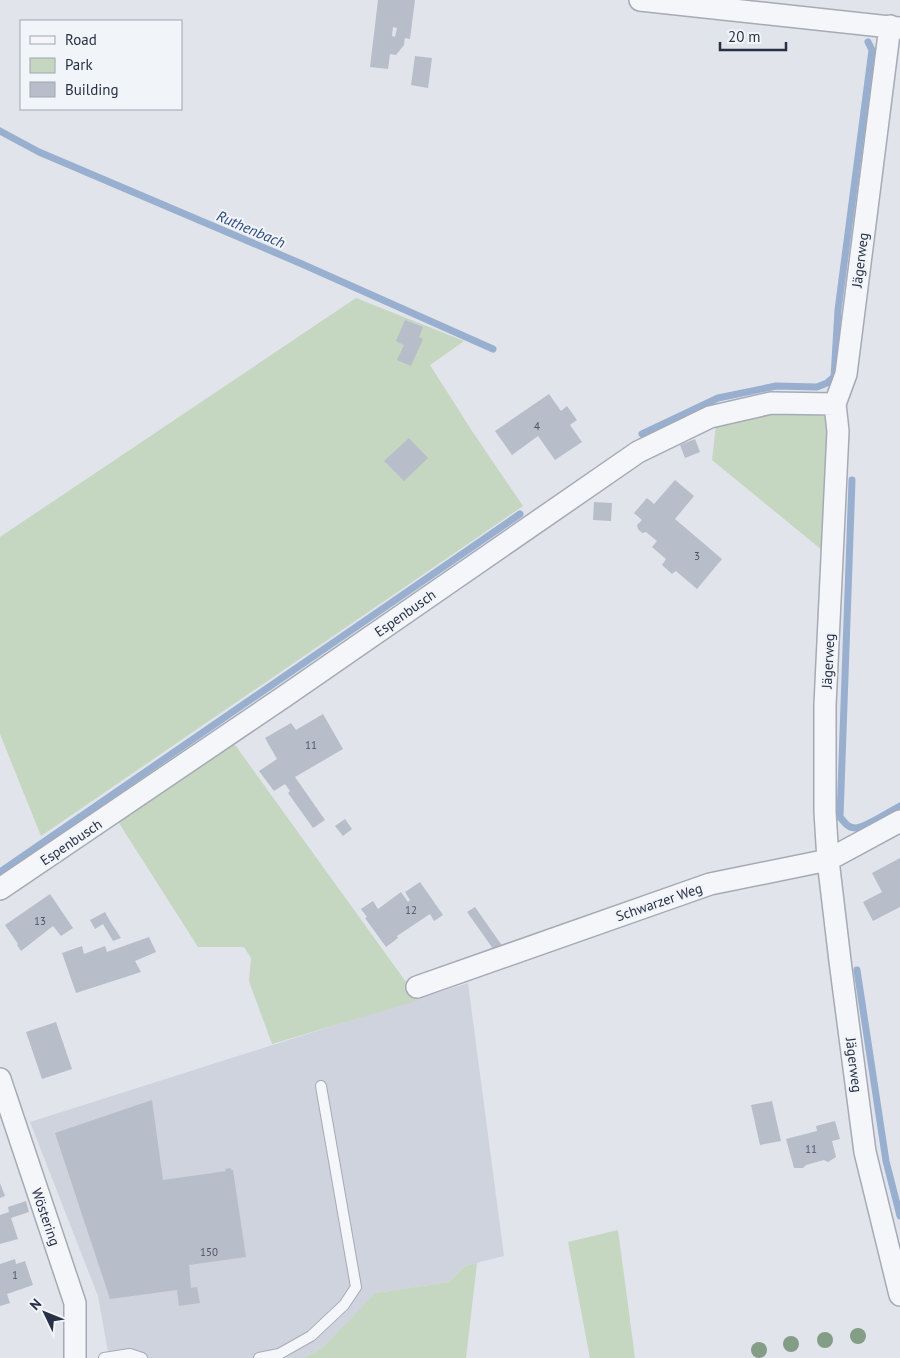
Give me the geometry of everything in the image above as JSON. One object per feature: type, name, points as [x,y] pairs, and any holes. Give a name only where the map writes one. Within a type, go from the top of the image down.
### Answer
[{"type":"street","points":[[640,0],[895,27]]},
{"type":"street","name":"Jägerweg","points":[[895,27],[846,374],[835,404],[838,431],[825,705],[825,812],[828,860],[865,1152],[900,1295]]},
{"type":"street","name":"Espenbusch","points":[[0,890],[294,691],[638,452],[710,417],[771,403],[835,404]]},
{"type":"street","name":"Schwarzer Weg","points":[[417,987],[710,884],[828,860],[900,821]]},
{"type":"street","name":"Wöstering","points":[[0,1079],[76,1303],[75,1358]]},
{"type":"lane","points":[[259,1358],[279,1354],[311,1336],[344,1305],[356,1286],[321,1086]]},
{"type":"lane","points":[[104,1358],[130,1354],[142,1358]]},
{"type":"shaded area","points":[[468,983],[504,1256],[465,1266],[449,1282],[375,1293],[321,1349],[303,1358],[109,1358],[98,1296],[30,1122]]},
{"type":"green space","points":[[356,298],[464,341],[430,365],[523,506],[41,836],[0,734],[0,537]]},
{"type":"green space","points":[[776,412],[827,416],[822,550],[712,460],[716,425]]},
{"type":"green space","points":[[233,742],[419,1000],[272,1044],[249,981],[251,958],[244,947],[198,947],[117,820]]},
{"type":"green space","points":[[618,1230],[635,1358],[590,1358],[568,1242]]},
{"type":"green space","points":[[477,1263],[466,1358],[303,1358],[321,1349],[375,1293],[449,1282],[465,1266]]},
{"type":"building","points":[[378,0],[415,0],[410,39],[405,38],[404,45],[396,55],[390,54],[388,69],[370,67]],"holes":[[[393,27],[397,28],[395,37],[392,36]]]},
{"type":"building","points":[[415,56],[432,58],[428,88],[411,85]]},
{"type":"building","points":[[405,320],[423,327],[419,337],[423,339],[411,366],[397,360],[404,345],[396,341]]},
{"type":"building","points":[[549,394],[561,411],[567,406],[577,420],[570,425],[582,442],[555,460],[538,436],[512,455],[495,431]]},
{"type":"building","points":[[409,438],[428,458],[404,481],[384,461]]},
{"type":"building","points":[[695,439],[700,452],[685,458],[680,445]]},
{"type":"building","points":[[675,480],[694,496],[675,519],[722,559],[697,589],[676,571],[672,574],[662,565],[666,559],[652,547],[657,541],[646,532],[642,533],[638,529],[637,525],[642,520],[634,513],[647,498],[654,504]]},
{"type":"building","points":[[594,502],[612,503],[611,521],[593,520]]},
{"type":"building","points":[[323,714],[343,749],[295,777],[325,820],[313,828],[288,793],[290,791],[285,784],[274,791],[259,771],[277,759],[265,738],[291,723],[296,730]]},
{"type":"building","points":[[345,819],[352,829],[343,836],[335,826]]},
{"type":"building","points":[[900,858],[900,907],[873,921],[863,902],[882,892],[872,873]]},
{"type":"building","points":[[420,882],[443,915],[434,921],[430,914],[397,936],[398,938],[386,947],[365,918],[367,917],[361,909],[373,901],[378,909],[401,892],[408,902],[410,900],[405,892]]},
{"type":"building","points":[[50,894],[73,928],[61,936],[53,926],[21,951],[5,925]]},
{"type":"building","points":[[475,907],[503,947],[496,953],[467,912]]},
{"type":"building","points":[[105,912],[121,938],[113,941],[103,924],[95,929],[90,920]]},
{"type":"building","points":[[149,937],[156,952],[135,961],[141,972],[76,993],[62,953],[82,946],[84,954],[105,946],[107,952]]},
{"type":"building","points":[[56,1022],[72,1069],[42,1079],[26,1032]]},
{"type":"building","points":[[152,1100],[163,1180],[226,1171],[225,1169],[231,1168],[233,1170],[246,1257],[189,1265],[191,1288],[197,1287],[200,1303],[179,1306],[177,1290],[110,1299],[55,1133]]},
{"type":"building","points":[[772,1101],[781,1141],[760,1145],[751,1105]]},
{"type":"building","points":[[835,1121],[840,1139],[832,1141],[836,1157],[828,1162],[824,1160],[806,1165],[803,1168],[794,1168],[786,1139],[817,1131],[816,1126]]},
{"type":"building","points":[[0,1183],[5,1196],[0,1198]]},
{"type":"building","points":[[26,1201],[29,1212],[11,1218],[18,1239],[0,1244],[0,1215],[9,1212],[8,1207]]},
{"type":"building","points":[[15,1259],[16,1264],[25,1261],[33,1285],[7,1294],[10,1303],[0,1306],[0,1264]]},
{"type":"waterway","points":[[642,434],[718,398],[776,386],[817,387],[827,383],[834,377],[838,310],[872,50],[868,42]]},
{"type":"waterway","name":"Ruthenbach","points":[[0,131],[39,152],[302,264],[493,349]]},
{"type":"waterway","points":[[852,480],[840,817],[848,826],[856,828],[900,806]]},
{"type":"waterway","points":[[0,872],[520,514]]},
{"type":"waterway","points":[[857,970],[886,1161],[900,1216]]}]
